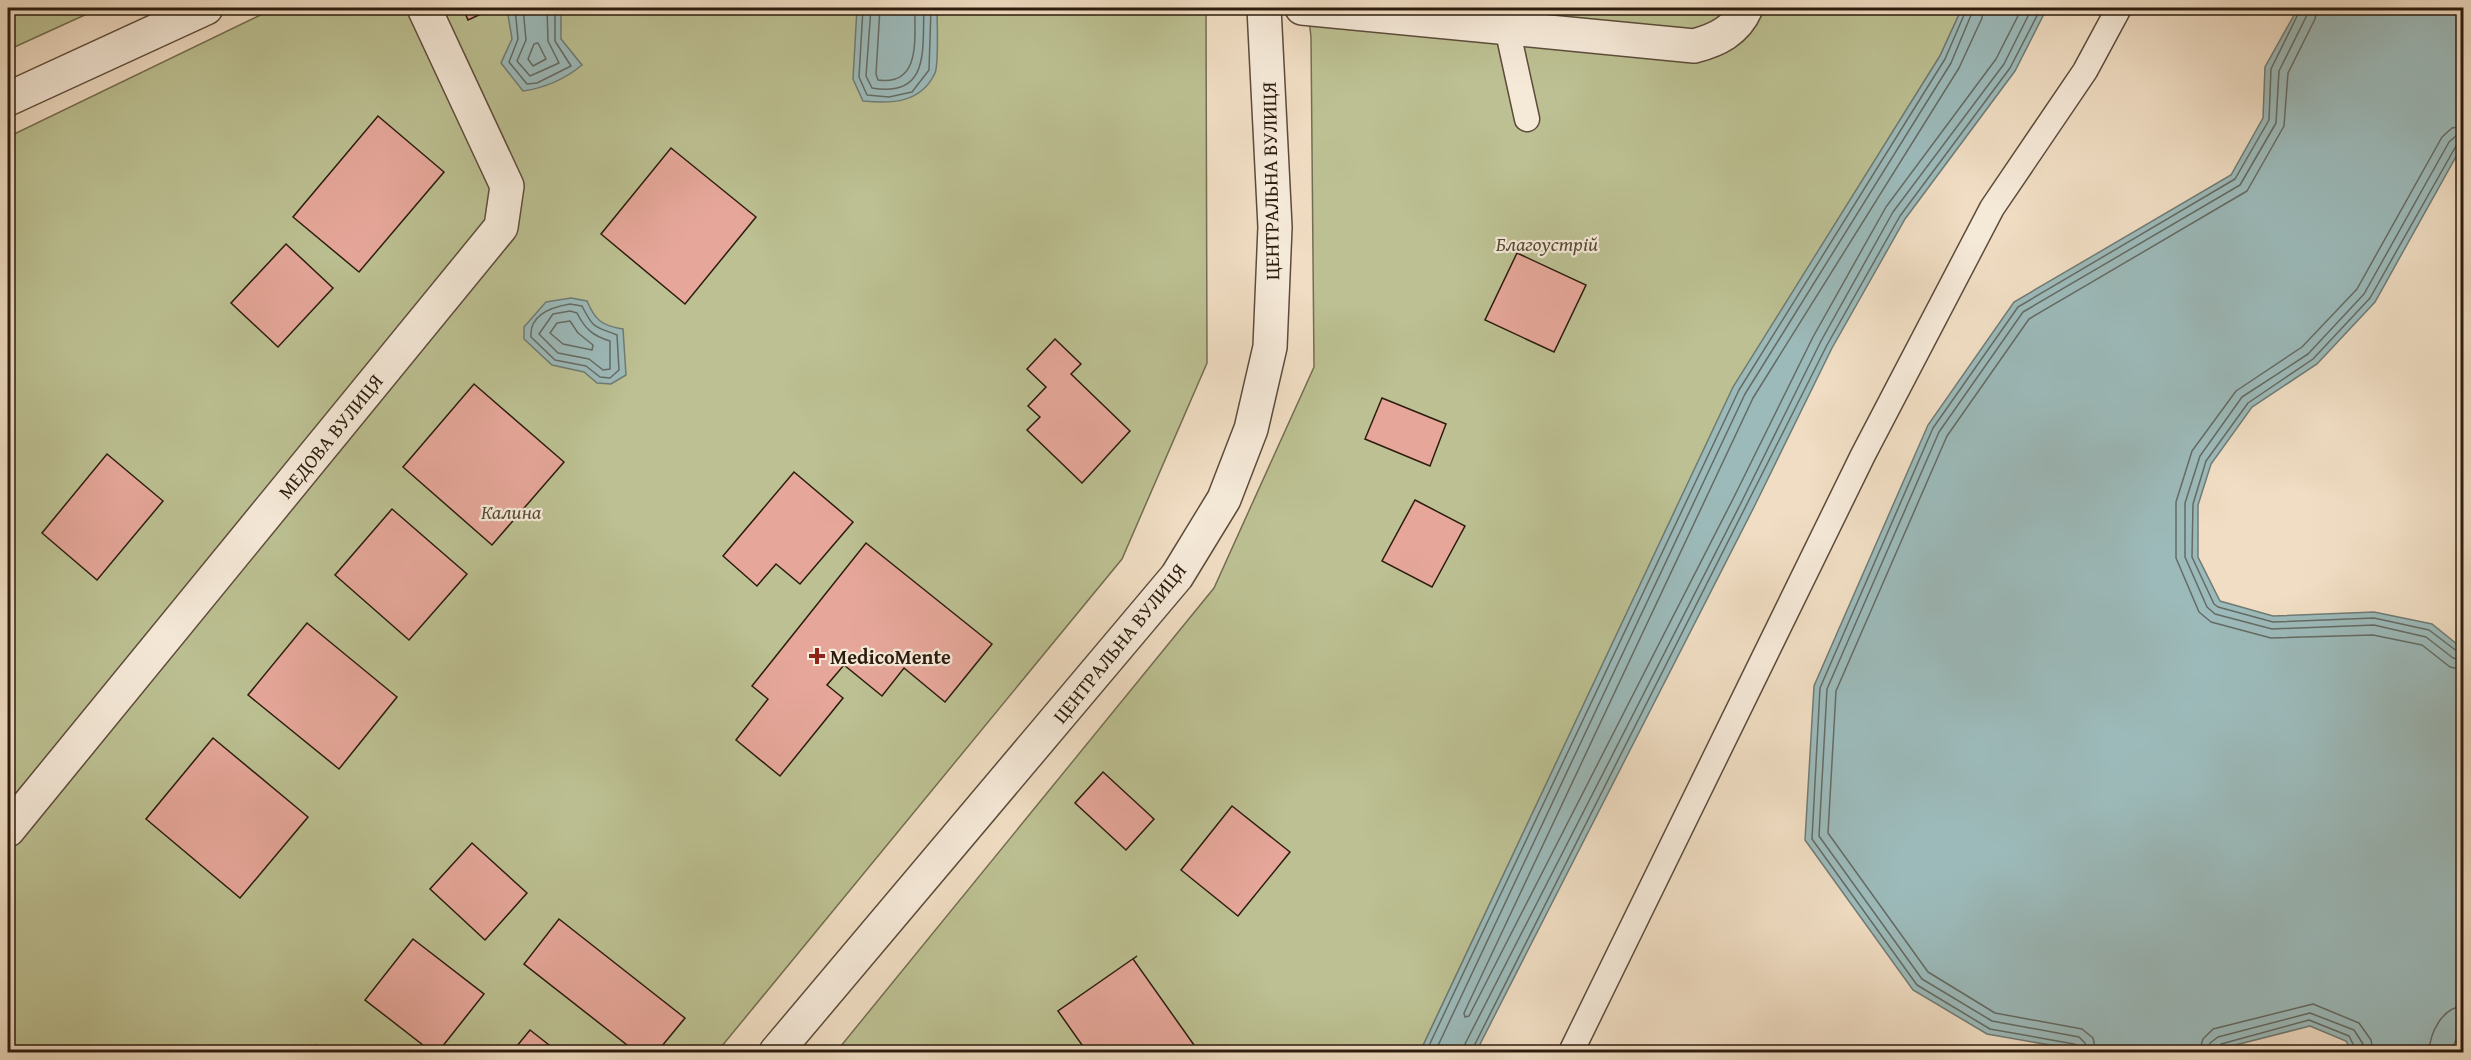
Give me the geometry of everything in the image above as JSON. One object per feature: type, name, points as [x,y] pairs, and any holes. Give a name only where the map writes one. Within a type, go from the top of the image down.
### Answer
[{"type":"street","points":[[8,99],[206,8]]},
{"type":"street","name":"МЕДОВА ВУЛИЦЯ","points":[[8,830],[501,227],[507,186],[494,152],[424,8]]},
{"type":"street","name":"ЦЕНТРАЛЬНА ВУЛИЦЯ","points":[[776,1053],[1177,576],[1224,499],[1251,429],[1270,347],[1275,227],[1264,8]]},
{"type":"street","points":[[1302,8],[1694,46],[1720,39],[1742,16],[1746,8]]},
{"type":"lane","points":[[1571,1053],[1863,455],[1992,208],[2085,71],[2119,8]]},
{"type":"lane","points":[[1507,28],[1527,119]]},
{"type":"green space","points":[[8,8],[100,8],[8,50]]},
{"type":"green space","name":"Калина","points":[[275,8],[1206,8],[1207,363],[1122,559],[717,1052],[8,1052],[8,137]]},
{"type":"green space","name":"Благоустрій","points":[[1308,8],[1962,8],[1940,56],[1733,388],[1420,1052],[836,1052],[1214,588],[1314,367],[1311,38]]},
{"type":"water","points":[[510,8],[561,8],[561,39],[582,65],[569,75],[554,82],[523,91],[501,63],[512,39],[508,15]]},
{"type":"water","points":[[857,8],[937,8],[935,73],[929,83],[914,96],[885,102],[863,101],[853,79]]},
{"type":"water","points":[[1962,8],[2047,8],[2015,71],[1905,219],[1832,348],[1754,507],[1476,1052],[1420,1052],[1733,387],[1940,56]]},
{"type":"water","points":[[2298,8],[2463,8],[2463,144],[2375,302],[2317,364],[2252,407],[2211,464],[2198,505],[2198,557],[2220,601],[2273,616],[2374,612],[2432,624],[2463,649],[2463,1022],[2451,1052],[2352,1052],[2346,1041],[2310,1026],[2208,1052],[2090,1052],[1987,1034],[1913,990],[1805,840],[1814,686],[1928,425],[2014,302],[2231,175],[2263,118],[2265,67]]},
{"type":"water","points":[[571,298],[587,301],[600,321],[623,329],[626,375],[611,384],[597,383],[584,372],[552,365],[524,339],[524,327],[546,302]]},
{"type":"building","points":[[463,8],[494,8],[468,20]]},
{"type":"building","points":[[378,116],[444,172],[359,272],[293,217]]},
{"type":"building","points":[[671,148],[756,217],[685,304],[601,234]]},
{"type":"building","points":[[286,244],[333,288],[278,347],[231,303]]},
{"type":"building","points":[[1517,253],[1586,285],[1554,352],[1485,320]]},
{"type":"building","points":[[1055,339],[1081,364],[1071,374],[1130,431],[1082,483],[1027,430],[1040,417],[1028,406],[1046,387],[1027,369]]},
{"type":"building","points":[[474,384],[564,462],[492,545],[403,467]]},
{"type":"building","points":[[1382,398],[1446,424],[1430,466],[1365,439]]},
{"type":"building","points":[[107,454],[163,501],[97,580],[42,533]]},
{"type":"building","points":[[794,472],[853,522],[800,584],[776,564],[757,586],[723,556]]},
{"type":"building","points":[[1415,500],[1465,526],[1432,587],[1382,561]]},
{"type":"building","points":[[392,509],[467,574],[409,640],[335,575]]},
{"type":"building","points":[[866,543],[992,644],[945,702],[904,668],[882,696],[844,665],[827,685],[843,698],[780,776],[736,740],[768,699],[752,686]]},
{"type":"building","points":[[307,623],[397,697],[339,769],[248,695]]},
{"type":"building","points":[[213,738],[308,817],[240,898],[146,819]]},
{"type":"building","points":[[1103,772],[1154,819],[1126,850],[1075,803]]},
{"type":"building","points":[[1232,806],[1290,852],[1238,916],[1181,870]]},
{"type":"building","points":[[472,843],[527,893],[485,940],[430,889]]},
{"type":"building","points":[[559,919],[685,1018],[657,1052],[636,1052],[524,964]]},
{"type":"building","points":[[413,939],[484,994],[438,1052],[432,1052],[365,1000]]},
{"type":"building","points":[[1137,956],[1133,959],[1199,1052],[1087,1052],[1058,1011]]},
{"type":"building","points":[[530,1030],[558,1052],[512,1052]]},
{"type":"building","points":[[316,1045],[325,1052],[310,1052]]},
{"type":"place","name":"MedicoMente","points":[[817,656]]}]
